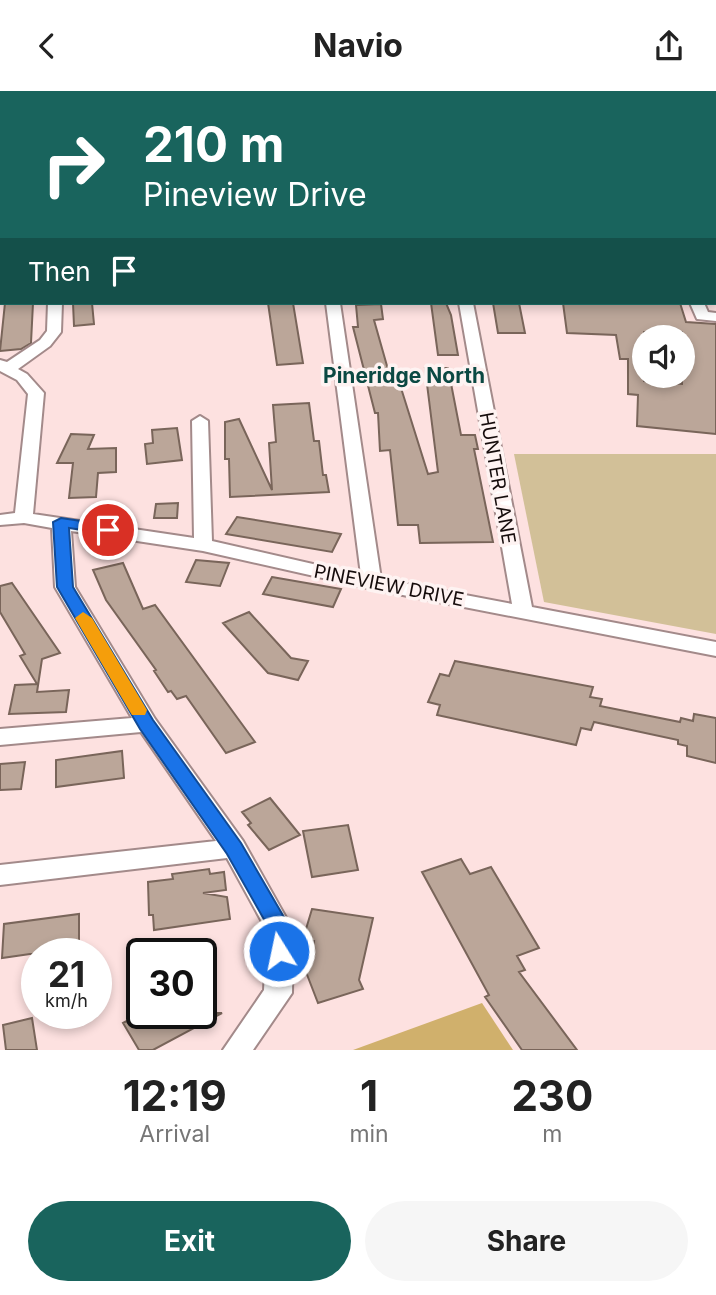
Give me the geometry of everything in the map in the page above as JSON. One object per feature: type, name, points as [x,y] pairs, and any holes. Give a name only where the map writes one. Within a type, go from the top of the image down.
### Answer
[{"type":"street","points":[[4,367],[45,343],[54,332],[55,305]]},
{"type":"street","points":[[333,305],[372,583]]},
{"type":"street","name":"HUNTER LANE","points":[[466,305],[523,611]]},
{"type":"street","points":[[698,305],[702,316],[716,317]]},
{"type":"street","points":[[4,367],[22,377],[36,393],[24,518]]},
{"type":"street","points":[[200,421],[204,545]]},
{"type":"street","name":"PINEVIEW DRIVE","points":[[0,520],[24,518],[61,522],[204,545],[372,583],[716,649]]},
{"type":"street","points":[[61,522],[65,587],[147,724],[234,848],[280,930],[278,993],[237,1050]]},
{"type":"street","points":[[0,737],[147,724]]},
{"type":"street","points":[[0,875],[234,848]]},
{"type":"shaded area","points":[[514,454],[716,454],[716,634],[544,602]]},
{"type":"shaded area","points":[[482,1003],[513,1050],[353,1050]]},
{"type":"building","points":[[5,305],[33,305],[31,343],[21,349],[0,351]]},
{"type":"building","points":[[73,305],[92,305],[94,324],[74,326]]},
{"type":"building","points":[[268,305],[293,305],[303,363],[277,365]]},
{"type":"building","points":[[356,305],[381,305],[383,319],[374,320],[389,373],[396,372],[428,474],[438,472],[425,368],[448,368],[461,435],[475,435],[478,449],[474,449],[493,542],[420,543],[418,525],[398,525],[390,450],[380,451],[378,413],[375,413],[353,327],[358,327]]},
{"type":"building","points":[[431,305],[447,305],[458,355],[438,355]]},
{"type":"building","points":[[493,305],[519,305],[525,333],[498,333]]},
{"type":"building","points":[[563,305],[681,305],[686,322],[716,324],[716,434],[637,426],[638,395],[628,394],[628,359],[620,359],[616,335],[567,333]]},
{"type":"building","points":[[309,403],[314,441],[319,441],[323,475],[326,475],[329,492],[230,497],[229,459],[225,459],[225,422],[239,419],[272,490],[269,443],[276,442],[273,405]]},
{"type":"building","points":[[177,428],[182,460],[147,464],[145,444],[153,443],[152,430]]},
{"type":"building","points":[[71,434],[94,435],[88,449],[116,448],[116,472],[98,473],[96,497],[69,498],[73,463],[57,463]]},
{"type":"building","points":[[178,503],[177,518],[154,518],[156,504]]},
{"type":"building","points":[[237,517],[341,534],[332,552],[226,534]]},
{"type":"building","points":[[196,560],[229,563],[220,586],[186,582]]},
{"type":"building","points":[[123,563],[143,609],[155,605],[255,742],[226,753],[186,696],[177,699],[171,691],[168,692],[154,671],[156,670],[106,600],[93,570]]},
{"type":"building","points":[[272,577],[341,589],[333,607],[263,594]]},
{"type":"building","points":[[12,583],[60,653],[42,659],[37,692],[69,690],[66,712],[9,714],[15,685],[37,684],[20,656],[25,654],[0,612],[0,586]]},
{"type":"building","points":[[249,612],[291,658],[308,661],[298,680],[268,673],[223,623]]},
{"type":"building","points":[[455,661],[593,687],[590,697],[602,699],[600,706],[680,722],[681,718],[693,721],[694,714],[716,718],[716,763],[687,756],[687,746],[678,744],[678,740],[594,722],[591,730],[581,728],[576,745],[437,715],[440,705],[428,702],[440,674],[449,676]]},
{"type":"building","points":[[122,751],[124,778],[56,787],[56,760]]},
{"type":"building","points":[[25,762],[21,789],[0,790],[0,764]]},
{"type":"building","points":[[270,798],[300,835],[269,850],[248,825],[251,823],[242,812]]},
{"type":"building","points":[[348,825],[358,870],[312,877],[303,831]]},
{"type":"building","points":[[461,859],[470,874],[491,867],[539,948],[517,956],[525,970],[519,972],[577,1050],[522,1050],[485,997],[489,995],[422,872]]},
{"type":"building","points":[[209,869],[210,874],[224,872],[226,890],[203,893],[227,897],[230,919],[154,930],[153,915],[149,915],[148,882],[173,879],[172,874]]},
{"type":"building","points":[[312,909],[373,918],[359,980],[363,989],[318,1003],[306,972],[314,941],[303,939]]},
{"type":"building","points":[[79,914],[79,938],[21,938],[21,955],[2,958],[4,924]]},
{"type":"building","points":[[21,1021],[21,1029],[34,1029],[37,1050],[6,1050],[3,1025]]},
{"type":"building","points":[[127,1029],[192,1029],[153,1050],[139,1050]]},
{"type":"slow traffic","points":[[83,618],[138,710]]},
{"type":"district","name":"Pineridge North","points":[[404,376]]},
{"type":"route","points":[[108,530],[61,522],[65,587],[147,724],[234,848],[280,930],[279,951]]}]
